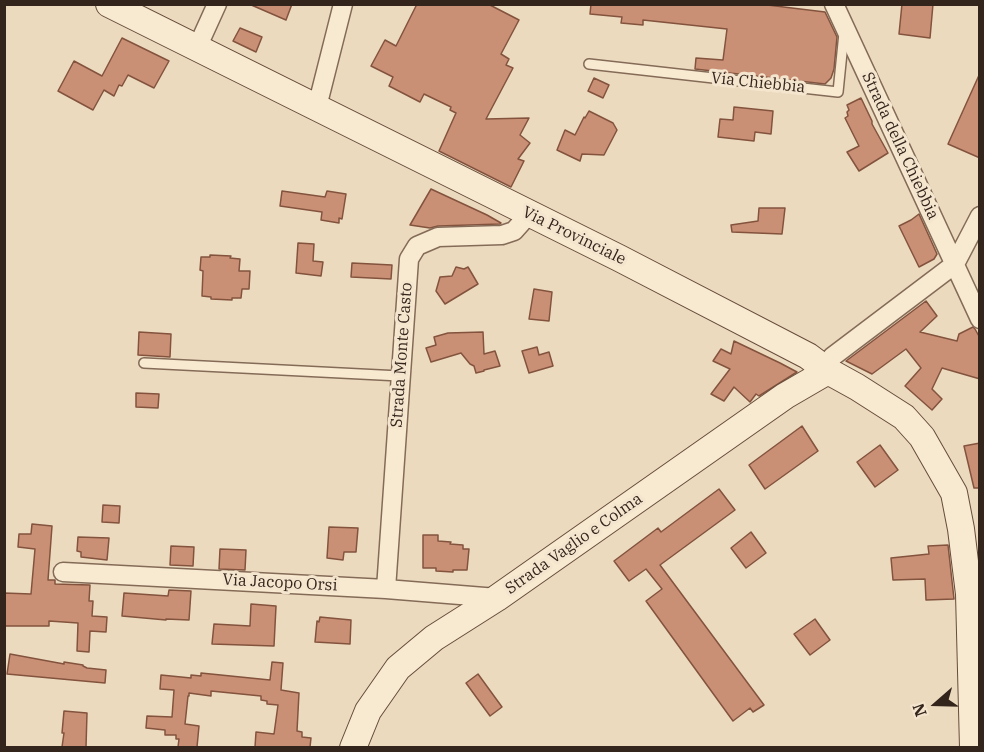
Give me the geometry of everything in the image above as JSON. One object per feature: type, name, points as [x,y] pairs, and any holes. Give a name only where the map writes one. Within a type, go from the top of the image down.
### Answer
[{"type":"main road","name":"Via Provinciale","points":[[109,4],[620,258],[808,356],[828,371],[904,417],[922,437],[954,494],[969,594],[973,747]]},
{"type":"main road","name":"Strada Vaglio e Colma","points":[[353,747],[368,711],[398,668],[434,638],[497,598],[784,396],[828,371]]},
{"type":"street","points":[[196,48],[217,4]]},
{"type":"street","points":[[317,107],[343,4]]},
{"type":"street","points":[[834,4],[845,28]]},
{"type":"street","name":"Strada della Chiebbia","points":[[845,28],[980,319]]},
{"type":"street","name":"Strada Monte Casto","points":[[386,589],[409,259],[417,246],[438,237],[502,235],[514,231],[530,213]]},
{"type":"street","points":[[828,371],[832,357],[955,264],[980,216]]},
{"type":"street","name":"Via Jacopo Orsi","points":[[63,572],[386,589],[497,598]]},
{"type":"lane","name":"Via Chiebbia","points":[[589,64],[838,92],[845,28]]},
{"type":"lane","points":[[144,363],[400,376]]},
{"type":"building","points":[[249,4],[292,4],[286,20]]},
{"type":"building","points":[[417,4],[488,4],[519,20],[501,54],[509,59],[506,65],[513,68],[486,119],[529,118],[520,135],[530,143],[518,159],[524,161],[511,187],[439,151],[456,113],[450,110],[451,107],[424,94],[420,102],[389,86],[393,77],[371,66],[385,40],[396,46]]},
{"type":"building","points":[[591,4],[759,4],[825,12],[837,37],[834,69],[831,78],[825,84],[695,69],[696,58],[723,60],[727,29],[643,20],[643,25],[621,23],[622,17],[590,14]]},
{"type":"building","points":[[902,4],[933,4],[930,38],[899,34]]},
{"type":"building","points":[[240,28],[262,37],[256,52],[233,41]]},
{"type":"building","points":[[122,38],[169,61],[154,88],[128,75],[122,86],[119,85],[114,96],[104,90],[93,110],[58,91],[74,61],[102,76]]},
{"type":"building","points":[[980,73],[980,158],[948,144]]},
{"type":"building","points":[[594,78],[609,85],[603,98],[588,91]]},
{"type":"building","points":[[861,98],[888,153],[859,171],[847,152],[859,146],[845,118],[849,110],[847,105]]},
{"type":"building","points":[[734,107],[773,111],[771,134],[755,132],[754,141],[718,137],[720,119],[733,120]]},
{"type":"building","points":[[589,111],[613,123],[617,130],[604,155],[582,154],[580,161],[557,150],[565,130],[575,135]]},
{"type":"building","points":[[431,189],[501,223],[430,228],[410,225]]},
{"type":"building","points":[[282,191],[325,197],[327,191],[346,194],[342,219],[339,218],[339,223],[321,220],[322,212],[280,206]]},
{"type":"building","points":[[759,208],[785,208],[782,234],[732,232],[731,225],[758,221]]},
{"type":"building","points":[[919,214],[937,254],[934,259],[919,267],[899,226]]},
{"type":"building","points":[[298,243],[314,244],[313,261],[323,262],[321,276],[296,273]]},
{"type":"building","points":[[210,255],[240,259],[239,271],[250,271],[249,289],[242,289],[241,298],[211,299],[211,297],[202,296],[201,257],[210,257]]},
{"type":"building","points":[[352,263],[392,265],[391,279],[351,277]]},
{"type":"building","points":[[456,267],[464,269],[468,267],[478,284],[445,304],[436,291],[440,277],[452,276]]},
{"type":"building","points":[[534,289],[552,292],[549,321],[529,319]]},
{"type":"building","points":[[926,301],[937,316],[920,332],[957,341],[959,334],[973,327],[980,338],[980,379],[942,368],[932,389],[942,399],[932,410],[905,386],[921,368],[906,349],[872,374],[846,361]]},
{"type":"building","points":[[139,332],[171,334],[170,357],[138,355]]},
{"type":"building","points":[[483,332],[484,354],[495,351],[500,366],[476,373],[474,366],[461,353],[431,362],[426,348],[436,345],[434,337],[448,333]]},
{"type":"building","points":[[734,341],[797,372],[759,396],[756,394],[750,402],[734,387],[724,401],[711,394],[730,369],[713,361],[721,349],[731,354]]},
{"type":"building","points":[[537,347],[539,355],[549,352],[553,366],[529,373],[522,351]]},
{"type":"building","points":[[136,393],[159,394],[158,408],[136,407]]},
{"type":"building","points":[[802,426],[818,451],[765,489],[749,465]]},
{"type":"building","points":[[980,443],[980,488],[974,488],[964,446]]},
{"type":"building","points":[[880,445],[898,470],[875,487],[857,462]]},
{"type":"building","points":[[719,489],[735,510],[660,565],[764,705],[753,712],[750,708],[733,721],[646,601],[662,589],[646,569],[629,581],[614,561],[658,528],[661,532]]},
{"type":"building","points":[[103,505],[120,506],[119,523],[102,522]]},
{"type":"building","points":[[32,524],[52,526],[48,580],[55,580],[55,584],[90,585],[89,601],[93,601],[92,616],[107,617],[106,632],[90,631],[89,652],[77,651],[78,623],[49,621],[49,626],[4,626],[4,593],[31,594],[35,549],[18,547],[19,534],[31,534]]},
{"type":"building","points":[[329,527],[358,528],[356,552],[344,552],[343,560],[327,558]]},
{"type":"building","points":[[751,532],[766,553],[746,568],[731,548]]},
{"type":"building","points":[[423,535],[438,535],[438,541],[463,545],[463,549],[469,549],[467,570],[453,570],[453,572],[423,568]]},
{"type":"building","points":[[78,537],[109,538],[107,560],[81,557],[81,552],[77,551]]},
{"type":"building","points":[[948,545],[954,599],[926,600],[925,579],[893,580],[891,558],[929,554],[928,546]]},
{"type":"building","points":[[171,546],[194,547],[193,566],[170,565]]},
{"type":"building","points":[[220,549],[246,550],[245,570],[219,569]]},
{"type":"building","points":[[169,590],[191,591],[189,620],[122,616],[124,593],[168,596]]},
{"type":"building","points":[[251,604],[276,606],[274,646],[212,644],[214,624],[250,626]]},
{"type":"building","points":[[320,617],[351,620],[350,644],[315,642],[317,621],[319,622]]},
{"type":"building","points":[[815,619],[830,640],[810,655],[794,634]]},
{"type":"building","points":[[10,654],[106,670],[105,683],[7,674]]},
{"type":"building","points":[[272,662],[283,663],[281,690],[299,693],[297,731],[302,732],[302,737],[311,738],[310,747],[255,747],[256,732],[274,734],[278,705],[267,704],[267,701],[261,700],[261,696],[211,691],[211,696],[189,693],[185,724],[199,726],[197,747],[178,747],[179,739],[176,739],[176,735],[165,735],[165,730],[146,728],[147,716],[172,717],[174,690],[160,689],[161,675],[191,678],[191,675],[201,676],[201,673],[270,680]]},
{"type":"building","points":[[478,674],[502,707],[490,716],[466,683]]},
{"type":"building","points":[[64,711],[87,713],[86,747],[62,747]]}]
